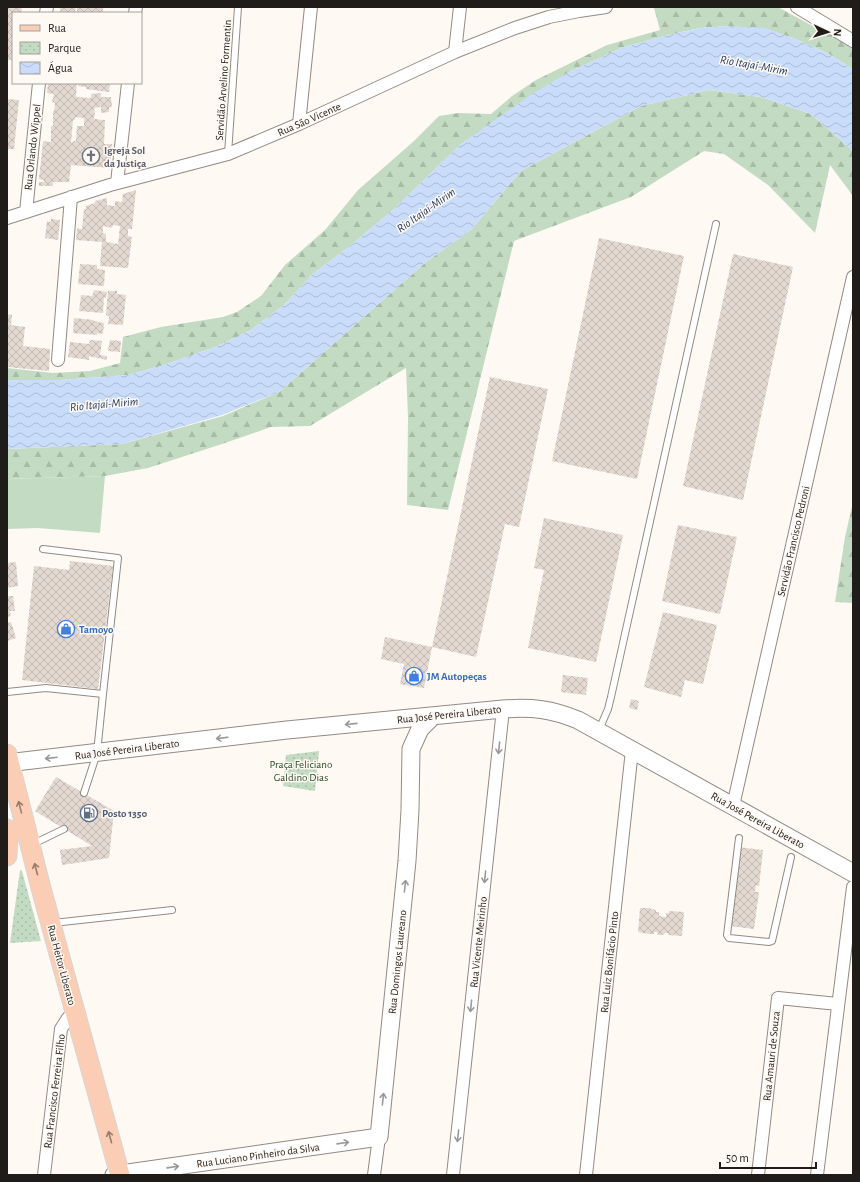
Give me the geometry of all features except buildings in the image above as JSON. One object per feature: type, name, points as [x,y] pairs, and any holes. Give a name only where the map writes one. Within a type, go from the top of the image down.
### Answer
[{"type":"main road","name":"Rua José Pereira Liberato","points":[[8,760],[97,753],[287,730],[503,709],[535,708],[548,710],[578,720],[853,873]]},
{"type":"main road","name":"Rua Domingos Laureano","points":[[411,749],[420,730],[433,716]]},
{"type":"main road","name":"Rua Domingos Laureano","points":[[379,1137],[407,861],[410,810],[411,749],[403,728],[390,720]]},
{"type":"main road","name":"Rua Heitor Liberato","points":[[8,760],[118,1175]]},
{"type":"main road","points":[[7,829],[7,856]]},
{"type":"main road","name":"Rua Luciano Pinheiro da Silva","points":[[118,1175],[379,1137]]},
{"type":"street","points":[[299,124],[311,7]]},
{"type":"street","points":[[455,52],[460,7]]},
{"type":"street","name":"Rua São Vicente","points":[[7,218],[117,183],[228,154],[299,124],[455,52],[514,28],[579,9],[606,7]]},
{"type":"street","points":[[797,7],[853,41]]},
{"type":"street","name":"Rua Orlando Wippel","points":[[26,212],[39,84]]},
{"type":"street","points":[[117,183],[128,84]]},
{"type":"street","points":[[58,360],[72,198]]},
{"type":"street","name":"Servidão Francisco Pedroni","points":[[733,806],[853,277]]},
{"type":"street","name":"Rua Vicente Meirinho","points":[[453,1175],[503,709]]},
{"type":"street","name":"Rua Luiz Bonifácio Pinto","points":[[586,1175],[632,750]]},
{"type":"street","points":[[817,1175],[853,887]]},
{"type":"street","name":"Rua Amauri de Souza","points":[[758,1175],[778,998],[838,1004]]},
{"type":"street","name":"Rua Francisco Ferreira Filho","points":[[44,1175],[61,1029],[68,1018],[76,1014]]},
{"type":"street","name":"Rua Domingos Laureano","points":[[374,1175],[379,1137]]},
{"type":"lane","name":"Servidão Arvelino Formentin","points":[[228,154],[238,7]]},
{"type":"lane","points":[[598,731],[608,709],[611,697],[716,224]]},
{"type":"lane","points":[[43,549],[118,558],[97,753],[84,793]]},
{"type":"lane","points":[[7,692],[46,688],[103,694]]},
{"type":"lane","points":[[30,845],[64,829]]},
{"type":"lane","points":[[739,838],[727,935],[729,938],[769,942],[772,941],[791,857]]},
{"type":"lane","points":[[51,923],[172,910]]},
{"type":"green space","points":[[778,7],[853,48],[853,69],[829,54],[793,38],[765,29],[728,26],[700,28],[624,47],[571,71],[461,144],[394,209],[350,246],[314,273],[284,305],[251,330],[218,346],[164,365],[128,375],[60,380],[7,380],[7,368],[53,373],[90,371],[120,363],[123,337],[161,327],[223,317],[237,312],[261,296],[285,265],[325,230],[358,190],[414,141],[439,116],[458,113],[491,114],[512,96],[536,80],[607,45],[660,30],[654,8]]},
{"type":"green space","points":[[709,90],[761,97],[811,114],[853,151],[853,196],[830,165],[815,233],[768,185],[724,154],[704,151],[631,197],[514,241],[448,510],[407,505],[408,417],[406,368],[310,426],[271,427],[148,468],[105,476],[7,479],[7,449],[122,444],[223,416],[279,392],[426,262],[471,230],[521,171],[641,106]]},
{"type":"green space","points":[[105,476],[100,533],[38,528],[7,529],[7,479]]},
{"type":"green space","points":[[853,502],[853,603],[835,602],[845,537]]},
{"type":"green space","name":"Praça Feliciano Galdino Dias","points":[[319,751],[315,791],[283,786],[286,755]]},
{"type":"green space","points":[[20,870],[22,871],[41,941],[10,943]]},
{"type":"water","name":"Rio Itajaí-Mirim","points":[[728,26],[765,28],[793,38],[829,54],[853,69],[853,151],[811,114],[761,97],[709,90],[641,106],[521,171],[471,230],[426,262],[279,392],[222,415],[122,444],[7,449],[7,380],[60,380],[128,375],[164,365],[218,346],[251,330],[284,305],[314,273],[350,246],[394,209],[461,144],[532,94],[571,71],[624,47],[700,28]]},
{"type":"place","name":"Igreja Sol da Justiça","points":[[91,156]]},
{"type":"place","name":"Tamoyo","points":[[66,629]]},
{"type":"place","name":"JM Autopeças","points":[[414,676]]},
{"type":"place","name":"Posto 1350","points":[[89,813]]}]
